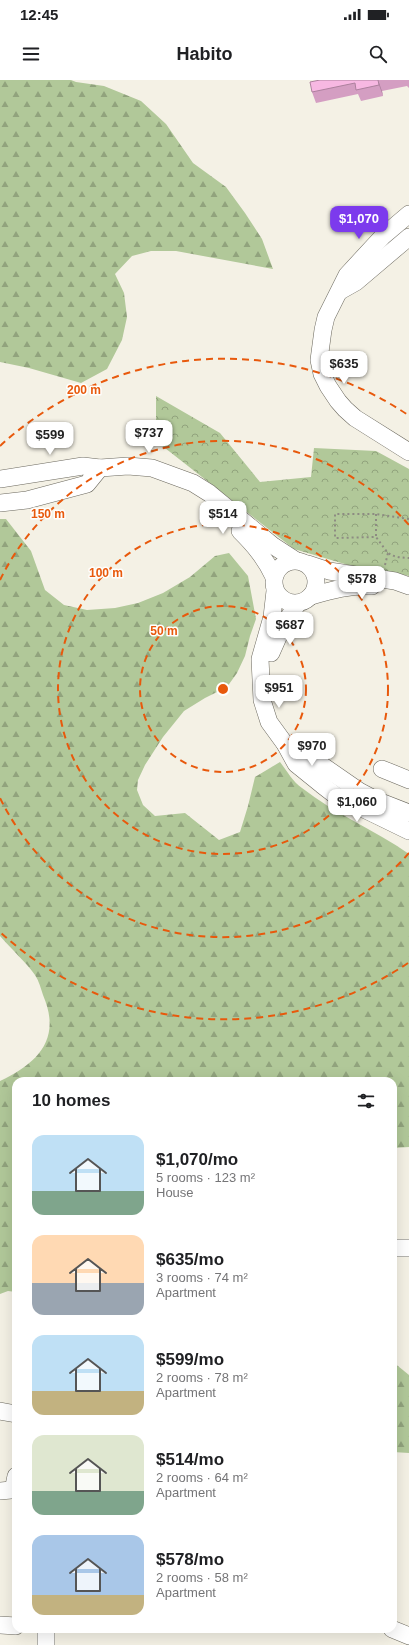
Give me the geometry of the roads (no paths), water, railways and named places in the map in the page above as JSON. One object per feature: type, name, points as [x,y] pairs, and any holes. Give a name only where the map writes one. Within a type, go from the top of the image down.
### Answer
[{"type":"street","points":[[406,223],[383,236],[347,275],[332,304],[323,330],[319,360],[322,374],[332,393],[345,410],[409,452]]},
{"type":"street","points":[[340,291],[356,282],[409,237]]},
{"type":"street","points":[[100,468],[87,484],[27,500],[1,503],[0,479],[83,466],[100,468],[128,466],[152,468],[193,483],[209,493],[272,545],[312,569],[316,582],[283,626],[260,679]]},
{"type":"street","points":[[193,483],[204,500],[221,513],[254,545],[266,560],[275,584],[285,601],[304,599],[340,588],[356,586],[409,586]]},
{"type":"street","points":[[409,586],[396,581],[329,571],[301,562],[288,561],[282,564],[277,570],[272,617],[260,659],[260,679],[265,712],[272,727],[285,744],[296,764],[327,779],[409,813]]},
{"type":"street","points":[[382,769],[409,780]]},
{"type":"street","points":[[327,779],[334,795],[409,831]]},
{"type":"street","points":[[397,1248],[409,1248]]},
{"type":"street","points":[[0,1411],[12,1413]]},
{"type":"street","points":[[0,1490],[11,1490],[12,1489]]},
{"type":"street","points":[[0,1626],[12,1626]]},
{"type":"street","points":[[397,1631],[409,1636]]},
{"type":"street","points":[[46,1633],[46,1645]]}]
